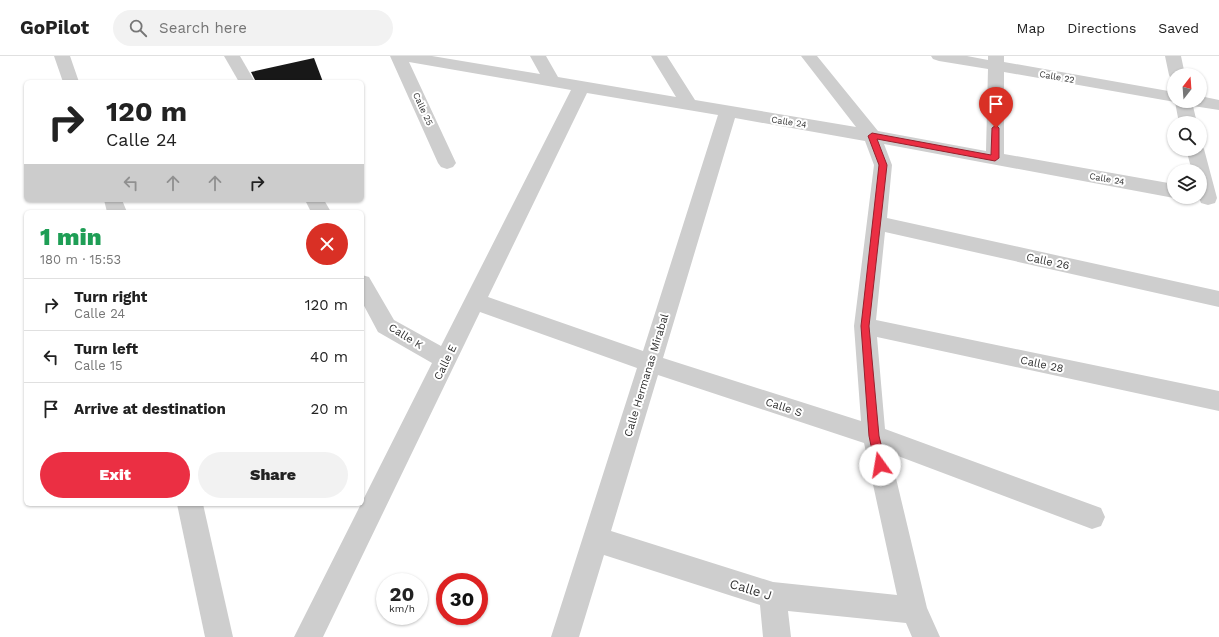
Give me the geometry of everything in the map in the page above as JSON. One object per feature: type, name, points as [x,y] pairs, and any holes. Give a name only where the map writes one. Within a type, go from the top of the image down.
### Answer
[{"type":"street","points":[[62,56],[70,80]]},
{"type":"street","points":[[232,56],[246,80]]},
{"type":"street","name":"Calle 25","points":[[398,56],[447,162]]},
{"type":"street","name":"Calle 24","points":[[402,56],[872,136],[1167,190]]},
{"type":"street","points":[[538,56],[552,82]]},
{"type":"street","points":[[659,56],[690,106]]},
{"type":"street","points":[[809,56],[872,136],[883,165],[865,326],[874,436],[914,610],[926,637]]},
{"type":"street","name":"Calle 22","points":[[940,56],[996,61],[1167,96]]},
{"type":"street","points":[[1173,56],[1176,68]]},
{"type":"street","points":[[995,158],[996,61]]},
{"type":"street","name":"Calle E","points":[[308,637],[581,87]]},
{"type":"street","points":[[1207,104],[1219,106]]},
{"type":"street","name":"Calle Hermanas Mirabal","points":[[565,637],[728,112]]},
{"type":"street","points":[[1197,156],[1209,198]]},
{"type":"street","name":"Calle 26","points":[[877,223],[1219,298]]},
{"type":"street","name":"Calle K","points":[[364,287],[386,326],[446,360]]},
{"type":"street","name":"Calle S","points":[[475,301],[650,363],[874,436],[1092,517]]},
{"type":"street","name":"Calle 28","points":[[865,326],[1125,383],[1219,401]]},
{"type":"street","points":[[190,506],[220,637]]},
{"type":"street","name":"Calle J","points":[[595,539],[773,596],[914,610]]},
{"type":"street","points":[[773,596],[777,637]]},
{"type":"building","points":[[314,58],[322,80],[255,80],[251,72]]},
{"type":"route","points":[[880,465],[874,436],[865,326],[883,165],[872,136],[995,158],[996,128]]}]
